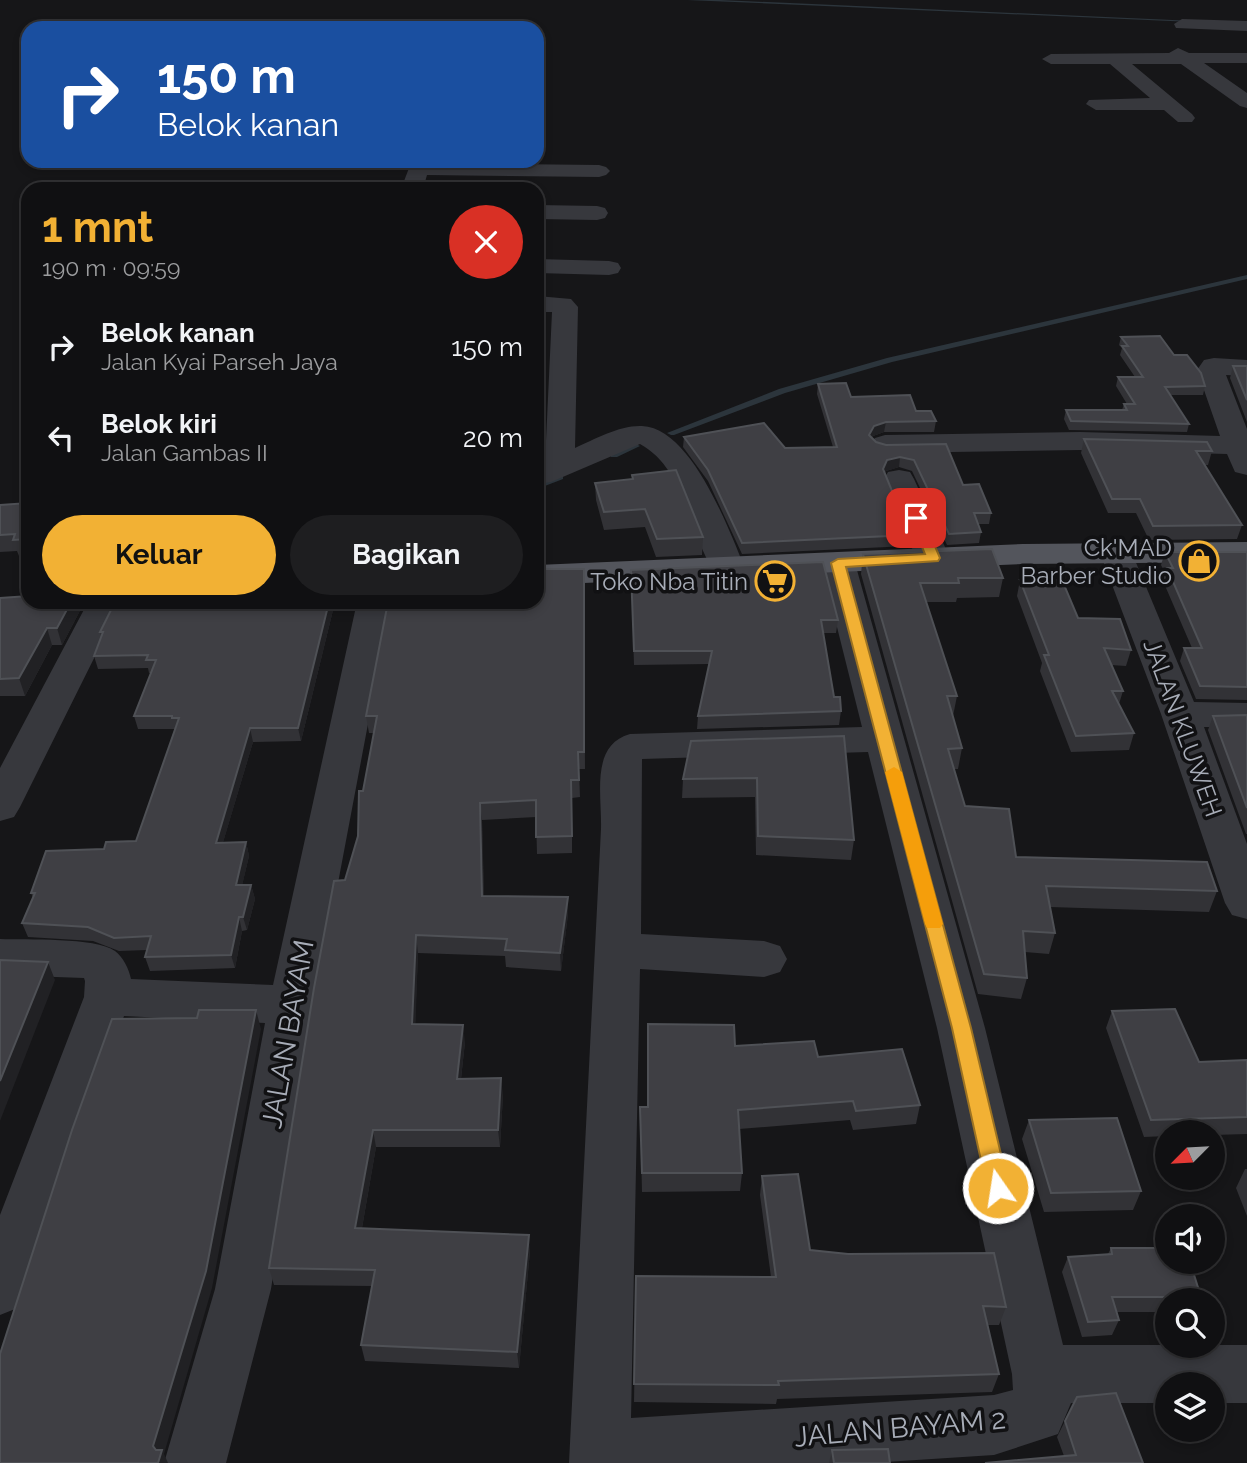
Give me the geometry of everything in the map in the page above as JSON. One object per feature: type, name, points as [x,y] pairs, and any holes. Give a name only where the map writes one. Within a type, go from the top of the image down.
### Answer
[{"type":"main road","points":[[544,575],[1023,554],[1247,552]]},
{"type":"street","points":[[1195,6],[1222,25]]},
{"type":"street","points":[[1182,24],[1247,26]]},
{"type":"street","points":[[1166,43],[1183,58],[1247,102]]},
{"type":"street","points":[[1114,58],[1185,118]]},
{"type":"street","points":[[1051,59],[1247,58]]},
{"type":"street","points":[[1112,81],[1139,80]]},
{"type":"street","points":[[1096,104],[1168,104]]},
{"type":"street","points":[[414,182],[416,172],[425,169],[599,171]]},
{"type":"street","points":[[544,212],[597,213]]},
{"type":"street","points":[[544,266],[609,268]]},
{"type":"street","points":[[544,304],[562,304],[565,307],[549,472],[619,441],[636,435],[646,435],[661,445],[689,481],[727,566]]},
{"type":"street","points":[[885,444],[1080,441],[1243,457],[1211,370],[1214,366],[1247,368]]},
{"type":"street","points":[[900,479],[933,558]]},
{"type":"street","name":"JALAN KLUWEH","points":[[1116,553],[1180,714],[1247,903]]},
{"type":"street","name":"JALAN BAYAM 2","points":[[600,1456],[994,1425],[1037,1413],[1043,1400],[1041,1374],[961,1028],[838,563]]},
{"type":"street","points":[[0,807],[101,609]]},
{"type":"street","name":"JALAN BAYAM","points":[[195,1463],[243,1289],[292,1004],[373,609]]},
{"type":"street","points":[[1180,714],[1247,715]]},
{"type":"street","points":[[600,1456],[622,829],[622,756],[630,747],[885,739]]},
{"type":"street","points":[[618,950],[764,959]]},
{"type":"street","points":[[0,957],[94,961],[104,966],[109,975],[107,997],[0,1288]]},
{"type":"street","points":[[107,997],[292,1004]]},
{"type":"street","points":[[1041,1374],[1247,1374]]},
{"type":"building","points":[[1160,336],[1174,355],[1187,355],[1201,373],[1205,386],[1165,387],[1189,424],[1071,421],[1066,410],[1127,410],[1124,404],[1135,404],[1118,377],[1143,377],[1122,346],[1128,346],[1121,337]]},
{"type":"building","points":[[1233,366],[1247,366],[1247,400]]},
{"type":"building","points":[[846,383],[851,397],[910,395],[916,411],[931,411],[936,421],[886,422],[874,426],[869,435],[876,442],[886,445],[946,444],[963,485],[979,484],[991,513],[974,513],[981,532],[949,534],[914,460],[900,457],[887,460],[883,469],[910,535],[742,543],[708,470],[684,437],[764,423],[785,448],[837,447],[818,384]]},
{"type":"building","points":[[1084,439],[1207,442],[1212,451],[1196,451],[1242,525],[1153,526],[1140,499],[1112,499]]},
{"type":"building","points":[[676,470],[703,537],[657,539],[645,509],[604,512],[595,483]]},
{"type":"building","points":[[21,504],[21,539],[13,540],[15,534],[0,535],[0,505]]},
{"type":"building","points":[[992,549],[1003,578],[958,578],[959,583],[920,583],[957,696],[947,696],[962,748],[948,749],[965,806],[1009,809],[1016,857],[1207,862],[1217,891],[1046,886],[1055,933],[1023,931],[1027,978],[984,974],[863,554]]},
{"type":"building","points":[[1165,552],[1247,552],[1247,687],[1200,686],[1184,648],[1202,648],[1167,568],[1173,568]]},
{"type":"building","points":[[823,562],[838,620],[821,620],[834,697],[840,697],[841,711],[698,716],[712,651],[634,651],[631,570]]},
{"type":"building","points":[[544,569],[584,569],[584,752],[578,752],[579,780],[571,780],[572,836],[536,837],[536,800],[480,803],[482,896],[568,897],[560,953],[505,950],[507,939],[416,935],[412,1024],[463,1025],[457,1079],[501,1078],[498,1130],[373,1130],[355,1228],[529,1235],[517,1352],[361,1345],[375,1270],[269,1268],[334,881],[345,880],[358,836],[359,791],[363,791],[377,716],[366,716],[387,609],[544,609]]},
{"type":"building","points":[[1020,580],[1062,580],[1078,618],[1120,619],[1131,650],[1104,648],[1123,691],[1112,691],[1134,733],[1076,736],[1044,655],[1049,655]]},
{"type":"building","points":[[21,596],[21,609],[67,609],[57,628],[47,628],[19,678],[0,679],[0,598]]},
{"type":"building","points":[[112,609],[327,609],[298,728],[250,728],[216,843],[246,842],[236,885],[251,885],[243,917],[239,917],[231,955],[145,957],[151,936],[114,938],[88,927],[22,923],[35,893],[31,893],[46,851],[104,849],[106,842],[136,841],[179,718],[134,716],[156,660],[146,660],[148,655],[94,656],[103,632],[100,632]]},
{"type":"building","points":[[1247,715],[1247,808],[1213,716]]},
{"type":"building","points":[[844,736],[854,840],[758,836],[757,778],[683,779],[691,741]]},
{"type":"building","points":[[0,960],[48,962],[0,1081]]},
{"type":"building","points":[[1175,1009],[1199,1062],[1247,1060],[1247,1117],[1151,1120],[1112,1011]]},
{"type":"building","points":[[199,1010],[256,1010],[206,1271],[153,1446],[156,1450],[162,1450],[158,1463],[0,1463],[0,1354],[72,1130],[112,1019],[197,1018]]},
{"type":"building","points":[[648,1024],[734,1025],[735,1046],[814,1041],[818,1057],[902,1049],[920,1105],[856,1111],[853,1101],[738,1110],[742,1173],[642,1173],[640,1107],[648,1107]]},
{"type":"building","points":[[1117,1118],[1141,1191],[1051,1193],[1029,1120]]},
{"type":"building","points":[[798,1174],[810,1250],[848,1254],[994,1253],[1006,1307],[983,1306],[999,1374],[778,1381],[779,1385],[634,1384],[636,1276],[776,1277],[762,1176]]},
{"type":"building","points":[[1111,1248],[1155,1248],[1155,1274],[1194,1274],[1198,1288],[1155,1288],[1155,1297],[1112,1297],[1119,1320],[1088,1322],[1068,1257],[1112,1254]]},
{"type":"building","points":[[1116,1393],[1143,1463],[985,1463],[1076,1455],[1065,1421],[1077,1397]]},
{"type":"building","points":[[888,1449],[890,1463],[834,1463],[832,1450]]},
{"type":"waterway","points":[[689,0],[1193,21]]},
{"type":"waterway","points":[[671,433],[782,391],[890,360],[1247,277]]},
{"type":"waterway","points":[[614,455],[636,446]]},
{"type":"waterway","points":[[544,484],[560,477]]},
{"type":"slow traffic","points":[[894,772],[934,924]]},
{"type":"place","name":"Ck'MAD Barber Studio","points":[[1199,561]]},
{"type":"place","name":"Toko Nba Titin","points":[[775,581]]},
{"type":"route","points":[[916,518],[933,558],[838,563],[961,1028],[998,1188]]}]
